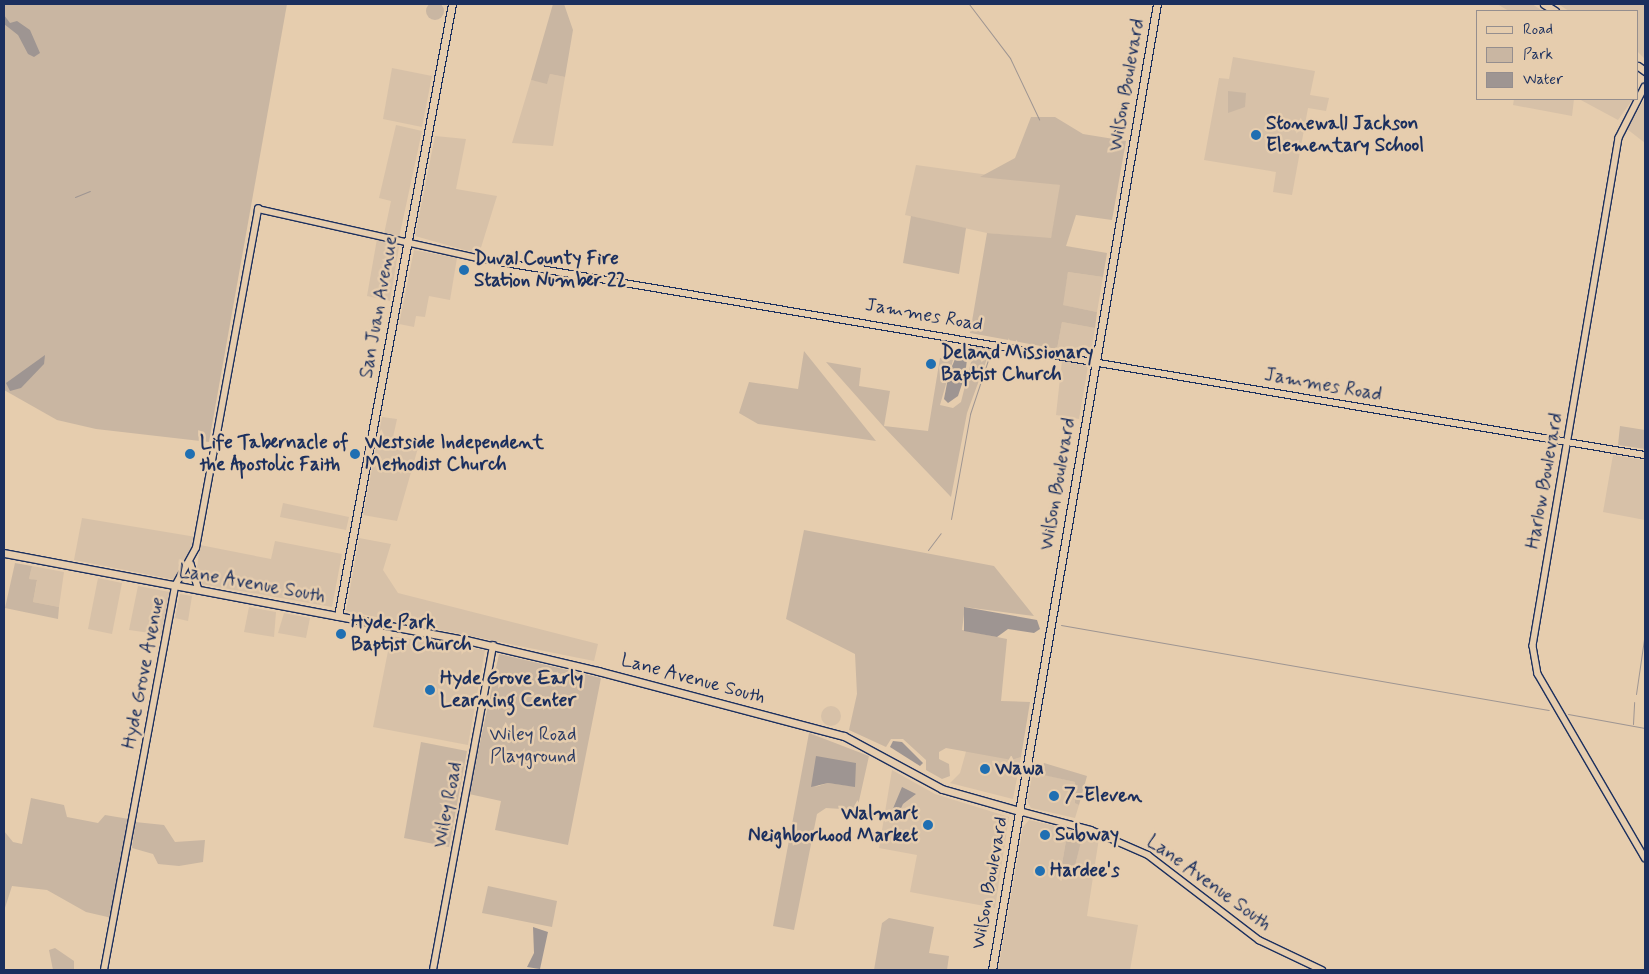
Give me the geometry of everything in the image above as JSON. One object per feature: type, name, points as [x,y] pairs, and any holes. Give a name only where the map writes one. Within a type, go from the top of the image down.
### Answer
[{"type":"main road","name":"San Juan Avenue","points":[[338,616],[452,4]]},
{"type":"main road","name":"Wilson Boulevard","points":[[992,970],[1157,4]]},
{"type":"main road","name":"Lane Avenue South","points":[[4,554],[493,645],[830,732],[866,746],[942,789],[1019,811]]},
{"type":"street","name":"Harlow Boulevard","points":[[1639,99],[1645,87]]},
{"type":"street","name":"Harlow Boulevard","points":[[1638,100],[1619,138],[1567,442],[1533,657],[1538,674],[1645,858]]},
{"type":"street","name":"Jammes Road","points":[[258,208],[522,266],[1096,361],[1645,455]]},
{"type":"street","name":"Hyde Grove Avenue","points":[[104,970],[176,586],[191,564],[258,208]]},
{"type":"street","points":[[191,564],[198,590]]},
{"type":"street","name":"Wiley Road","points":[[432,970],[493,645]]},
{"type":"street","name":"Lane Avenue South","points":[[1019,811],[1092,830],[1140,852],[1259,940],[1322,970]]},
{"type":"shaded area","points":[[1497,4],[1532,4],[1541,10],[1507,10]]},
{"type":"shaded area","points":[[1558,4],[1645,4],[1645,59],[1639,53],[1639,10],[1567,10]]},
{"type":"shaded area","name":"Stonewall Jackson Elementary School","points":[[1233,57],[1315,71],[1310,95],[1329,98],[1326,111],[1308,108],[1292,195],[1273,192],[1276,172],[1204,160],[1219,78],[1229,79]]},
{"type":"shaded area","points":[[392,68],[432,76],[422,127],[383,119]]},
{"type":"shaded area","points":[[550,74],[565,77],[553,146],[512,143],[531,80],[547,83]]},
{"type":"shaded area","points":[[1645,98],[1645,143],[1627,129]]},
{"type":"shaded area","points":[[1514,100],[1574,100],[1572,116],[1513,105]]},
{"type":"shaded area","points":[[1581,100],[1632,100],[1618,120]]},
{"type":"shaded area","points":[[396,125],[422,131],[399,238],[384,234],[391,201],[379,198]]},
{"type":"shaded area","points":[[435,136],[466,139],[456,189],[497,196],[479,254],[415,236]]},
{"type":"shaded area","points":[[916,165],[1061,185],[1051,239],[987,233],[905,215]]},
{"type":"shaded area","points":[[377,239],[399,247],[390,301],[367,296]]},
{"type":"shaded area","points":[[414,250],[457,258],[450,300],[429,296],[425,317],[416,316],[414,327],[399,324]]},
{"type":"shaded area","points":[[1068,272],[1103,277],[1097,312],[1062,305]]},
{"type":"shaded area","points":[[1062,322],[1095,328],[1091,351],[1057,349]]},
{"type":"shaded area","points":[[1062,360],[1088,366],[1079,419],[1056,415]]},
{"type":"shaded area","points":[[382,417],[397,419],[392,442],[418,448],[397,521],[363,515]]},
{"type":"shaded area","points":[[1613,455],[1645,460],[1645,520],[1603,512]]},
{"type":"shaded area","points":[[283,503],[349,517],[346,530],[280,517]]},
{"type":"shaded area","points":[[82,518],[196,537],[194,548],[176,580],[74,560]]},
{"type":"shaded area","points":[[359,538],[391,544],[383,570],[398,593],[598,644],[594,661],[346,611]]},
{"type":"shaded area","points":[[275,541],[342,554],[332,607],[195,583],[200,545],[271,559]]},
{"type":"shaded area","points":[[32,566],[64,572],[59,607],[33,602],[37,581],[29,579]]},
{"type":"shaded area","points":[[98,578],[122,583],[112,634],[88,629]]},
{"type":"shaded area","points":[[138,586],[170,592],[164,635],[129,630]]},
{"type":"shaded area","points":[[180,594],[192,596],[188,621],[175,618]]},
{"type":"shaded area","points":[[249,607],[276,612],[274,637],[244,632]]},
{"type":"shaded area","points":[[284,613],[310,618],[306,638],[278,633]]},
{"type":"shaded area","name":"Hyde Grove Early Learning Center","points":[[391,636],[485,650],[468,745],[373,727]]},
{"type":"shaded area","points":[[831,706],[838,709],[841,716],[838,723],[831,726],[824,723],[821,716],[824,709]]},
{"type":"shaded area","points":[[967,748],[1012,760],[1021,757],[1013,799],[950,783],[960,773]]},
{"type":"shaded area","points":[[892,770],[935,794],[1009,817],[995,908],[910,892],[917,855],[879,848]]},
{"type":"shaded area","points":[[1033,772],[1075,782],[1075,802],[1079,805],[1075,818],[1031,808],[1027,801]]},
{"type":"shaded area","points":[[1029,820],[1068,829],[1062,864],[1075,866],[1083,833],[1099,838],[1087,916],[1138,925],[1130,970],[998,970],[1023,827]]},
{"type":"green space","points":[[431,2],[439,2],[444,7],[442,18],[431,20],[426,15],[426,7]]},
{"type":"green space","points":[[4,4],[287,4],[209,442],[96,429],[57,420],[4,390]]},
{"type":"green space","points":[[553,4],[564,4],[573,30],[565,77],[550,74],[547,84],[531,80]]},
{"type":"green space","points":[[1228,91],[1246,93],[1245,107],[1228,113]]},
{"type":"green space","points":[[1031,117],[1055,117],[1083,134],[1126,141],[1112,220],[1076,215],[1066,246],[1107,253],[1103,277],[1068,272],[1063,305],[1097,312],[1095,328],[1062,322],[1057,349],[970,333],[987,233],[1051,238],[1060,185],[980,177],[1015,158]]},
{"type":"green space","points":[[911,216],[966,228],[959,274],[903,263]]},
{"type":"green space","points":[[975,346],[991,348],[967,413],[951,497],[883,426],[826,362],[861,368],[859,386],[890,391],[884,426],[928,431],[940,358],[953,360],[940,405],[953,408],[961,402]]},
{"type":"green space","points":[[804,351],[876,441],[758,424],[739,413],[749,382],[798,389]]},
{"type":"green space","points":[[1620,426],[1645,430],[1645,449],[1618,445]]},
{"type":"green space","points":[[804,530],[994,566],[1034,616],[965,607],[962,630],[1007,639],[1001,701],[1030,702],[1021,757],[1012,760],[946,748],[939,752],[939,759],[949,764],[950,776],[942,779],[926,770],[926,760],[903,739],[891,739],[886,747],[849,730],[857,694],[855,654],[786,619]]},
{"type":"green space","points":[[15,563],[32,566],[29,579],[37,580],[33,602],[59,607],[58,619],[5,608]]},
{"type":"green space","name":"Wiley Road Playground","points":[[499,654],[601,678],[568,845],[495,830],[501,801],[469,794]]},
{"type":"green space","points":[[809,733],[869,756],[857,810],[826,808],[817,814],[794,930],[773,926]],"holes":[[[856,763],[851,786],[828,783],[815,787]]]},
{"type":"green space","points":[[421,742],[467,751],[449,847],[404,838]]},
{"type":"green space","points":[[1044,763],[1087,776],[1079,805],[1075,803],[1075,782],[1039,774]]},
{"type":"green space","points":[[31,798],[64,805],[67,817],[98,823],[105,815],[129,819],[112,918],[86,912],[47,890],[12,886],[4,911],[4,831],[13,842],[22,844]]},
{"type":"green space","points":[[135,822],[164,825],[175,842],[205,840],[203,862],[179,866],[158,864],[153,854],[132,848]]},
{"type":"green space","points":[[1068,829],[1083,834],[1075,866],[1062,864]]},
{"type":"green space","points":[[488,886],[557,901],[552,927],[482,913]]},
{"type":"green space","points":[[889,918],[934,927],[929,953],[949,956],[947,970],[874,970],[882,923]]},
{"type":"green space","points":[[55,948],[74,961],[74,970],[53,970],[49,950]]},
{"type":"water","points":[[4,15],[10,23],[17,21],[30,30],[40,53],[34,57],[28,54],[18,35],[4,24]]},
{"type":"water","points":[[959,350],[968,352],[965,375],[958,396],[948,403],[944,399],[949,373]]},
{"type":"water","points":[[45,355],[44,364],[21,388],[10,391],[6,383]]},
{"type":"water","points":[[964,607],[1037,620],[1040,629],[1034,633],[1008,629],[997,637],[964,631]]},
{"type":"water","points":[[893,741],[902,742],[923,763],[920,766],[890,747]]},
{"type":"water","points":[[816,756],[856,763],[855,787],[828,783],[811,787]]},
{"type":"water","points":[[902,787],[916,794],[903,804],[894,823],[889,818]]},
{"type":"water","points":[[533,927],[548,932],[540,969],[527,967],[534,953]]},
{"type":"waterway","points":[[969,4],[1010,58],[1039,119]]},
{"type":"waterway","points":[[75,197],[90,191]]},
{"type":"waterway","points":[[951,519],[970,414],[992,348]]},
{"type":"waterway","points":[[928,550],[941,533]]},
{"type":"waterway","points":[[1061,625],[1549,710]]},
{"type":"waterway","points":[[1636,694],[1645,632]]},
{"type":"waterway","points":[[1633,724],[1634,702]]},
{"type":"waterway","points":[[1568,714],[1645,728]]},
{"type":"place","name":"Stonewall Jackson Elementary School","points":[[1256,135]]},
{"type":"place","name":"Duval County Fire Station Number 22","points":[[464,270]]},
{"type":"place","name":"Deland Missionary Baptist Church","points":[[931,364]]},
{"type":"place","name":"Life Tabernacle of the Apostolic Faith","points":[[190,454]]},
{"type":"place","name":"Westside Independent Methodist Church","points":[[355,454]]},
{"type":"place","name":"Hyde Park Baptist Church","points":[[341,634]]},
{"type":"place","name":"Hyde Grove Early Learning Center","points":[[430,690]]},
{"type":"place","name":"Wawa","points":[[985,769]]},
{"type":"place","name":"7-Eleven","points":[[1054,796]]},
{"type":"place","name":"Walmart Neighborhood Market","points":[[928,825]]},
{"type":"place","name":"Subway","points":[[1045,835]]},
{"type":"place","name":"Hardee's","points":[[1040,871]]}]
